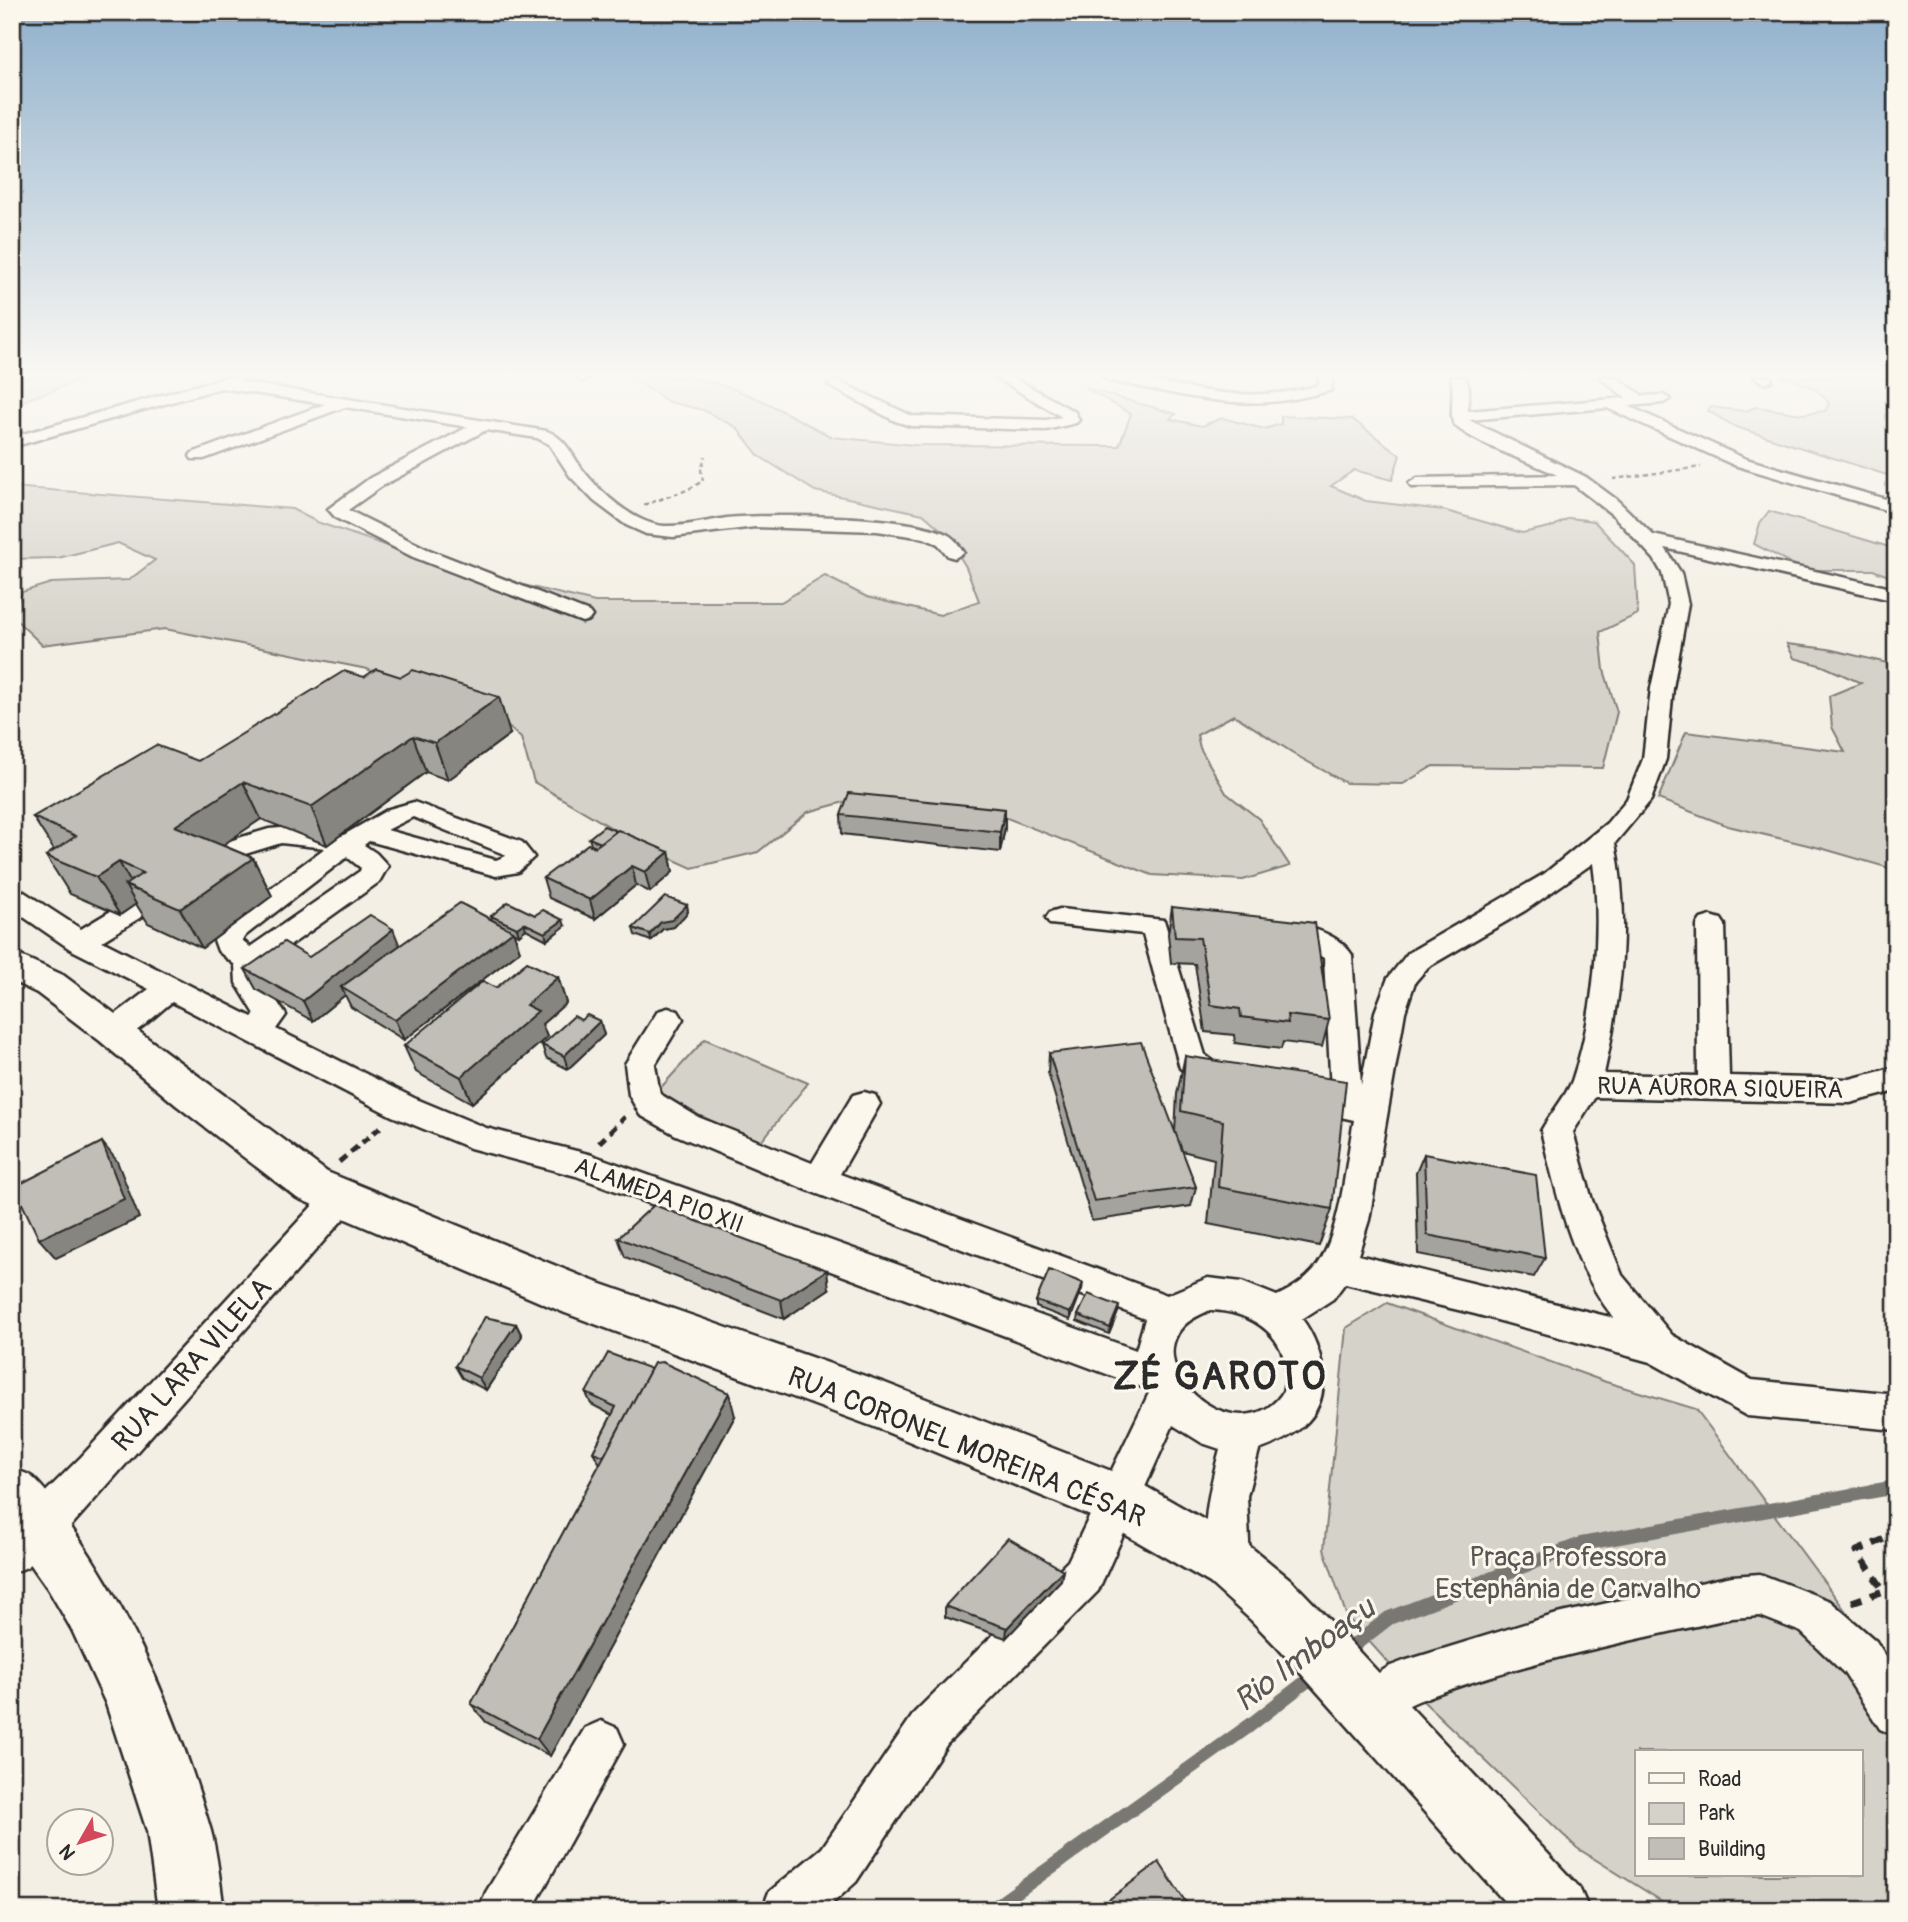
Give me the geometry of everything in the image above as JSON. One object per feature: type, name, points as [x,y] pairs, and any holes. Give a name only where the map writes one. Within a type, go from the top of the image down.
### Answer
[{"type":"main road","name":"RUA CORONEL MOREIRA CÉSAR","points":[[15,968],[50,984],[114,1031],[190,1094],[326,1192],[582,1298],[885,1407],[1119,1502],[1228,1564],[1299,1629],[1366,1705],[1557,1908]]},
{"type":"main road","points":[[22,1525],[90,1607],[130,1692],[180,1833],[191,1910]]},
{"type":"street","points":[[405,467],[376,482],[337,509],[420,553],[582,616]]},
{"type":"street","points":[[572,467],[593,491],[639,525],[668,532],[739,522],[870,526],[909,530],[945,540],[955,552]]},
{"type":"street","points":[[1360,1108],[1402,978],[1418,960],[1570,869],[1603,844],[1639,802],[1652,772],[1663,679],[1677,621],[1680,597],[1677,584],[1669,567],[1648,539],[1579,480],[1551,467]]},
{"type":"street","points":[[1756,467],[1896,508]]},
{"type":"street","points":[[1417,483],[1579,480]]},
{"type":"street","points":[[1648,539],[1896,595]]},
{"type":"street","points":[[256,1033],[271,1015],[250,983],[249,961],[228,944],[228,940],[236,928],[345,847],[392,816],[414,809],[513,848],[521,857],[509,866],[496,868],[368,832]]},
{"type":"street","points":[[80,942],[233,849],[257,839],[295,835],[345,847],[375,866],[374,872],[249,961]]},
{"type":"street","points":[[1586,1085],[1599,1029],[1609,958],[1611,908],[1603,844]]},
{"type":"street","name":"ALAMEDA PIO XII","points":[[12,896],[80,942],[403,1107],[481,1139],[580,1164],[1164,1385]]},
{"type":"street","points":[[1060,918],[1166,924],[1191,1060],[1220,1083],[1245,1087]]},
{"type":"street","points":[[1711,925],[1714,1087]]},
{"type":"street","points":[[1258,930],[1298,934],[1330,947],[1338,955],[1360,1108],[1352,1220],[1337,1266],[1320,1288],[1299,1303],[1276,1314]]},
{"type":"street","points":[[114,1031],[169,989]]},
{"type":"street","points":[[668,1019],[640,1065],[645,1095],[651,1106],[687,1126],[819,1180],[1169,1312]]},
{"type":"street","name":"RUA AURORA SIQUEIRA","points":[[1659,1347],[1608,1284],[1575,1200],[1557,1131],[1586,1085],[1850,1091],[1896,1079]]},
{"type":"street","points":[[1283,1094],[1360,1108]]},
{"type":"street","points":[[819,1180],[864,1104]]},
{"type":"street","name":"RUA LARA VILELA","points":[[22,1525],[326,1192]]},
{"type":"street","points":[[1337,1266],[1475,1298],[1659,1347],[1747,1398],[1896,1412]]},
{"type":"street","points":[[1208,1294],[1231,1294],[1255,1302],[1276,1314],[1293,1333],[1303,1356],[1306,1379],[1299,1401],[1285,1418],[1244,1435],[1211,1427],[1187,1413],[1164,1385],[1153,1351],[1158,1329],[1169,1312],[1187,1300],[1208,1294]]},
{"type":"street","points":[[786,1910],[839,1865],[932,1728],[1083,1576],[1119,1502],[1164,1385]]},
{"type":"street","points":[[1228,1564],[1227,1496],[1244,1435]]},
{"type":"street","points":[[1366,1705],[1404,1683],[1557,1636],[1732,1597],[1760,1595],[1815,1616],[1860,1657],[1896,1713]]},
{"type":"street","points":[[504,1910],[601,1744]]},
{"type":"path","points":[[622,513],[687,490],[703,481],[702,467]]},
{"type":"path","points":[[1579,480],[1624,478],[1706,467]]},
{"type":"path","points":[[580,1164],[645,1095]]},
{"type":"path","points":[[326,1192],[403,1107]]},
{"type":"path","points":[[1815,1616],[1884,1591],[1857,1551],[1896,1534]]},
{"type":"green space","points":[[776,467],[1396,467],[1392,480],[1354,470],[1331,486],[1366,501],[1443,510],[1522,533],[1554,526],[1569,518],[1594,521],[1635,565],[1638,614],[1600,632],[1604,670],[1617,712],[1603,768],[1433,766],[1403,784],[1346,783],[1234,715],[1197,735],[1200,748],[1226,793],[1259,819],[1290,866],[1243,880],[1152,875],[989,811],[859,798],[808,812],[758,852],[692,868],[639,844],[534,782],[521,738],[498,718],[436,701],[367,669],[165,629],[42,645],[12,616],[22,592],[51,583],[129,580],[155,560],[118,543],[58,558],[12,559],[12,487],[292,509],[317,522],[452,568],[595,602],[781,602],[825,576],[867,597],[940,615],[979,601],[966,567],[946,534],[923,514],[815,491]]},
{"type":"green space","points":[[1861,467],[1896,467],[1896,478]]},
{"type":"green space","points":[[1769,511],[1896,549],[1896,579],[1873,570],[1804,570],[1754,544],[1760,523]]},
{"type":"green space","points":[[1787,644],[1828,649],[1896,665],[1896,870],[1728,826],[1658,799],[1686,732],[1845,752],[1832,727],[1829,696],[1861,683],[1823,666],[1794,658]]},
{"type":"green space","points":[[705,1039],[808,1083],[760,1143],[654,1095]]},
{"type":"green space","name":"Praça Professora Estephânia de Carvalho","points":[[1387,1303],[1606,1382],[1696,1409],[1896,1679],[1896,1910],[1676,1910],[1577,1848],[1421,1699],[1347,1617],[1324,1549],[1346,1328]]},
{"type":"building","points":[[376,669],[401,677],[413,670],[499,697],[435,743],[413,736],[311,807],[243,782],[175,826],[253,858],[180,909],[125,885],[143,873],[119,862],[96,877],[46,856],[76,836],[33,817],[156,745],[198,761],[344,671],[364,677]]},
{"type":"building","points":[[849,793],[1005,809],[1000,832],[841,815]]},
{"type":"building","points":[[604,826],[616,831],[601,843],[589,838]]},
{"type":"building","points":[[618,830],[669,852],[645,872],[632,866],[590,900],[543,878],[588,844],[595,847]]},
{"type":"building","points":[[665,897],[687,905],[672,920],[661,922],[650,934],[633,928]]},
{"type":"building","points":[[508,902],[535,915],[543,910],[563,920],[545,933],[524,923],[517,928],[491,916]]},
{"type":"building","points":[[460,903],[513,931],[395,1020],[341,987]]},
{"type":"building","points":[[1172,907],[1315,923],[1329,1020],[1287,1015],[1288,1023],[1241,1017],[1240,1009],[1211,1005],[1200,938],[1175,937]]},
{"type":"building","points":[[370,915],[393,929],[303,1001],[245,969],[284,942],[309,957]]},
{"type":"building","points":[[527,962],[558,977],[526,1005],[538,1011],[461,1077],[404,1046],[483,981],[496,988]]},
{"type":"building","points":[[587,1015],[600,1021],[564,1056],[542,1045],[574,1016],[581,1020]]},
{"type":"building","points":[[1141,1042],[1196,1187],[1094,1201],[1049,1053]]},
{"type":"building","points":[[1185,1056],[1346,1081],[1332,1209],[1218,1187],[1223,1121],[1181,1111]]},
{"type":"building","points":[[102,1142],[124,1199],[39,1239],[14,1187]]},
{"type":"building","points":[[1424,1154],[1536,1175],[1545,1258],[1427,1235]]},
{"type":"building","points":[[654,1205],[827,1270],[781,1300],[618,1238]]},
{"type":"building","points":[[1049,1270],[1083,1283],[1070,1313],[1036,1301]]},
{"type":"building","points":[[1088,1294],[1119,1306],[1110,1328],[1078,1315]]},
{"type":"building","points":[[485,1317],[516,1324],[479,1378],[455,1366]]},
{"type":"building","points":[[608,1353],[651,1369],[604,1456],[593,1452],[616,1407],[586,1393]]},
{"type":"building","points":[[662,1362],[729,1393],[537,1739],[471,1704],[654,1363]]},
{"type":"building","points":[[1008,1538],[1063,1570],[1007,1628],[945,1606]]},
{"type":"building","points":[[1159,1862],[1191,1910],[1095,1910]]},
{"type":"waterway","name":"Rio Imboaçu","points":[[1344,1653],[1389,1618],[1581,1544],[1896,1487]]},
{"type":"waterway","name":"Rio Imboaçu","points":[[991,1910],[1249,1726],[1316,1674]]},
{"type":"district","name":"ZÉ GAROTO","points":[[1220,1376]]}]
